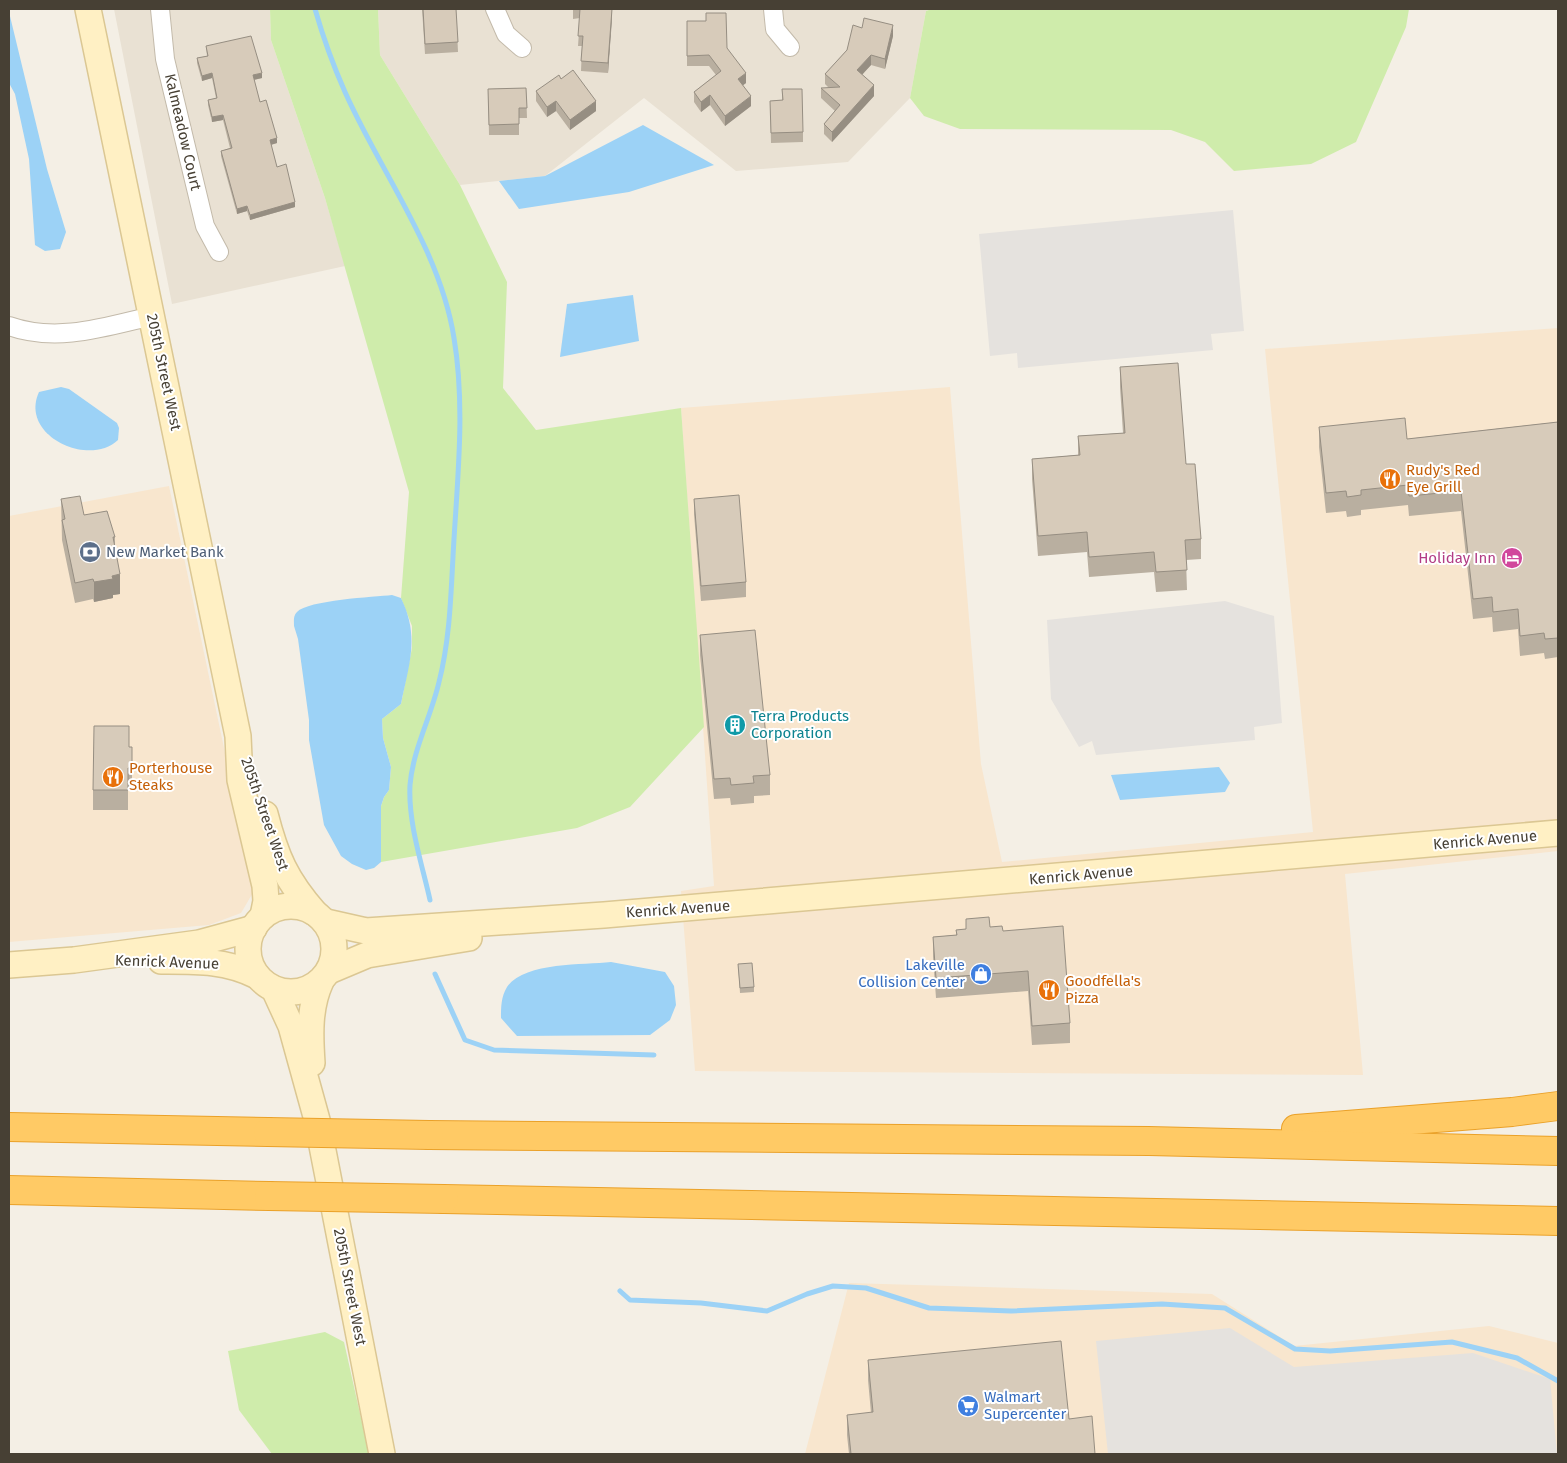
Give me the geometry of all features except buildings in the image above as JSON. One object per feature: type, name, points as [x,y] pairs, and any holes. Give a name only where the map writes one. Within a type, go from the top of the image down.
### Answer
[{"type":"highway","points":[[1149,1141],[1512,1112],[1558,1106]]},
{"type":"highway","points":[[9,1127],[429,1135],[1149,1141],[1558,1151]]},
{"type":"highway","points":[[9,1190],[1558,1221]]},
{"type":"street","name":"205th Street West","points":[[88,9],[238,736],[240,780],[265,886],[266,901],[258,922]]},
{"type":"street","name":"Kalmeadow Court","points":[[160,9],[165,59],[205,226],[219,252]]},
{"type":"street","points":[[495,9],[506,34],[522,48]]},
{"type":"street","points":[[773,9],[775,29],[790,47]]},
{"type":"street","points":[[9,326],[43,334],[64,334],[88,331],[152,316]]},
{"type":"street","name":"205th Street West","points":[[238,736],[254,774],[271,838],[284,872],[297,892],[320,918]]},
{"type":"street","name":"Kenrick Avenue","points":[[320,918],[366,931],[604,915],[1558,833]]},
{"type":"street","points":[[292,906],[304,908],[320,918],[332,934],[335,946],[334,959],[325,976],[311,988],[299,992],[286,992],[265,982],[249,959],[248,945],[258,922],[279,907],[292,906]]},
{"type":"street","name":"Kenrick Avenue","points":[[325,976],[367,955],[604,915]]},
{"type":"street","name":"Kenrick Avenue","points":[[9,965],[74,960],[200,943],[258,922]]},
{"type":"street","name":"Kenrick Avenue","points":[[74,960],[212,961],[246,970],[265,982]]},
{"type":"street","name":"205th Street West","points":[[317,1120],[309,1025],[315,997],[325,976]]},
{"type":"street","name":"205th Street West","points":[[265,982],[291,1026],[317,1120],[382,1454]]},
{"type":"shaded area","points":[[114,9],[270,9],[271,40],[325,198],[345,266],[172,304]]},
{"type":"shaded area","points":[[378,9],[932,9],[926,11],[910,98],[848,162],[736,171],[644,98],[545,176],[460,185],[380,55]]},
{"type":"shaded area","points":[[1233,210],[1244,331],[1211,334],[1213,350],[1018,368],[1017,353],[990,356],[979,234]]},
{"type":"shaded area","points":[[1558,328],[1558,851],[1345,874],[1363,1075],[695,1071],[681,891],[714,886],[681,408],[950,387],[981,764],[1002,862],[1313,832],[1265,349]]},
{"type":"shaded area","points":[[169,486],[254,891],[241,913],[209,925],[9,942],[9,516]]},
{"type":"shaded area","points":[[1225,601],[1274,616],[1282,723],[1254,727],[1255,740],[1096,755],[1092,741],[1079,747],[1051,699],[1047,620]]},
{"type":"shaded area","points":[[849,1283],[1212,1294],[1294,1346],[1489,1326],[1558,1343],[1558,1454],[805,1454]]},
{"type":"shaded area","points":[[1230,1328],[1294,1367],[1473,1353],[1550,1379],[1557,1454],[1108,1454],[1096,1341]]},
{"type":"green space","points":[[270,9],[378,9],[380,55],[460,185],[507,282],[503,388],[536,430],[681,408],[704,727],[630,807],[577,828],[381,862],[381,806],[389,790],[391,767],[383,738],[382,719],[401,704],[412,648],[412,626],[401,598],[409,492],[325,198],[271,40]]},
{"type":"green space","points":[[932,9],[1409,9],[1406,27],[1356,142],[1311,164],[1234,171],[1205,142],[1171,130],[960,129],[924,116],[910,98],[926,11]]},
{"type":"green space","points":[[325,1332],[344,1342],[369,1454],[272,1454],[239,1410],[228,1351]]},
{"type":"water","points":[[9,12],[47,169],[66,232],[60,249],[45,251],[35,245],[29,159],[15,94],[9,83]]},
{"type":"water","points":[[643,125],[714,165],[629,192],[519,209],[499,181],[545,176]]},
{"type":"water","points":[[633,295],[639,341],[560,357],[567,304]]},
{"type":"water","points":[[61,387],[69,389],[117,423],[119,428],[118,440],[105,448],[90,450],[60,443],[47,433],[39,422],[35,408],[39,392]]},
{"type":"water","points":[[392,595],[401,598],[407,612],[411,638],[410,663],[401,704],[382,719],[383,738],[391,767],[389,790],[381,806],[381,862],[374,868],[366,870],[352,864],[341,856],[324,825],[309,740],[309,720],[294,619],[297,612],[314,605]]},
{"type":"water","points":[[1219,767],[1230,783],[1225,792],[1120,800],[1111,775]]},
{"type":"water","points":[[611,962],[665,972],[674,986],[676,1005],[670,1020],[650,1035],[517,1036],[501,1018],[502,998],[507,987],[515,979],[526,973],[555,966]]},
{"type":"waterway","points":[[315,9],[328,51],[345,92],[423,242],[447,305],[454,338],[459,388],[460,438],[448,628],[436,695],[418,746],[410,785],[413,829],[430,900]]},
{"type":"waterway","points":[[435,974],[465,1040],[494,1050],[654,1055]]},
{"type":"waterway","points":[[620,1291],[630,1300],[701,1303],[767,1311],[807,1294],[833,1286],[866,1288],[929,1308],[1011,1311],[1162,1304],[1225,1308],[1295,1349],[1330,1351],[1452,1342],[1517,1358],[1558,1381]]},
{"type":"place","name":"Rudy's Red Eye Grill","points":[[1390,479]]},
{"type":"place","name":"New Market Bank","points":[[90,552]]},
{"type":"place","name":"Holiday Inn","points":[[1512,558]]},
{"type":"place","name":"Terra Products Corporation","points":[[735,725]]},
{"type":"place","name":"Porterhouse Steaks","points":[[113,777]]},
{"type":"place","name":"Lakeville Collision Center","points":[[981,974]]},
{"type":"place","name":"Goodfella's Pizza","points":[[1049,990]]},
{"type":"place","name":"Walmart Supercenter","points":[[968,1406]]}]
